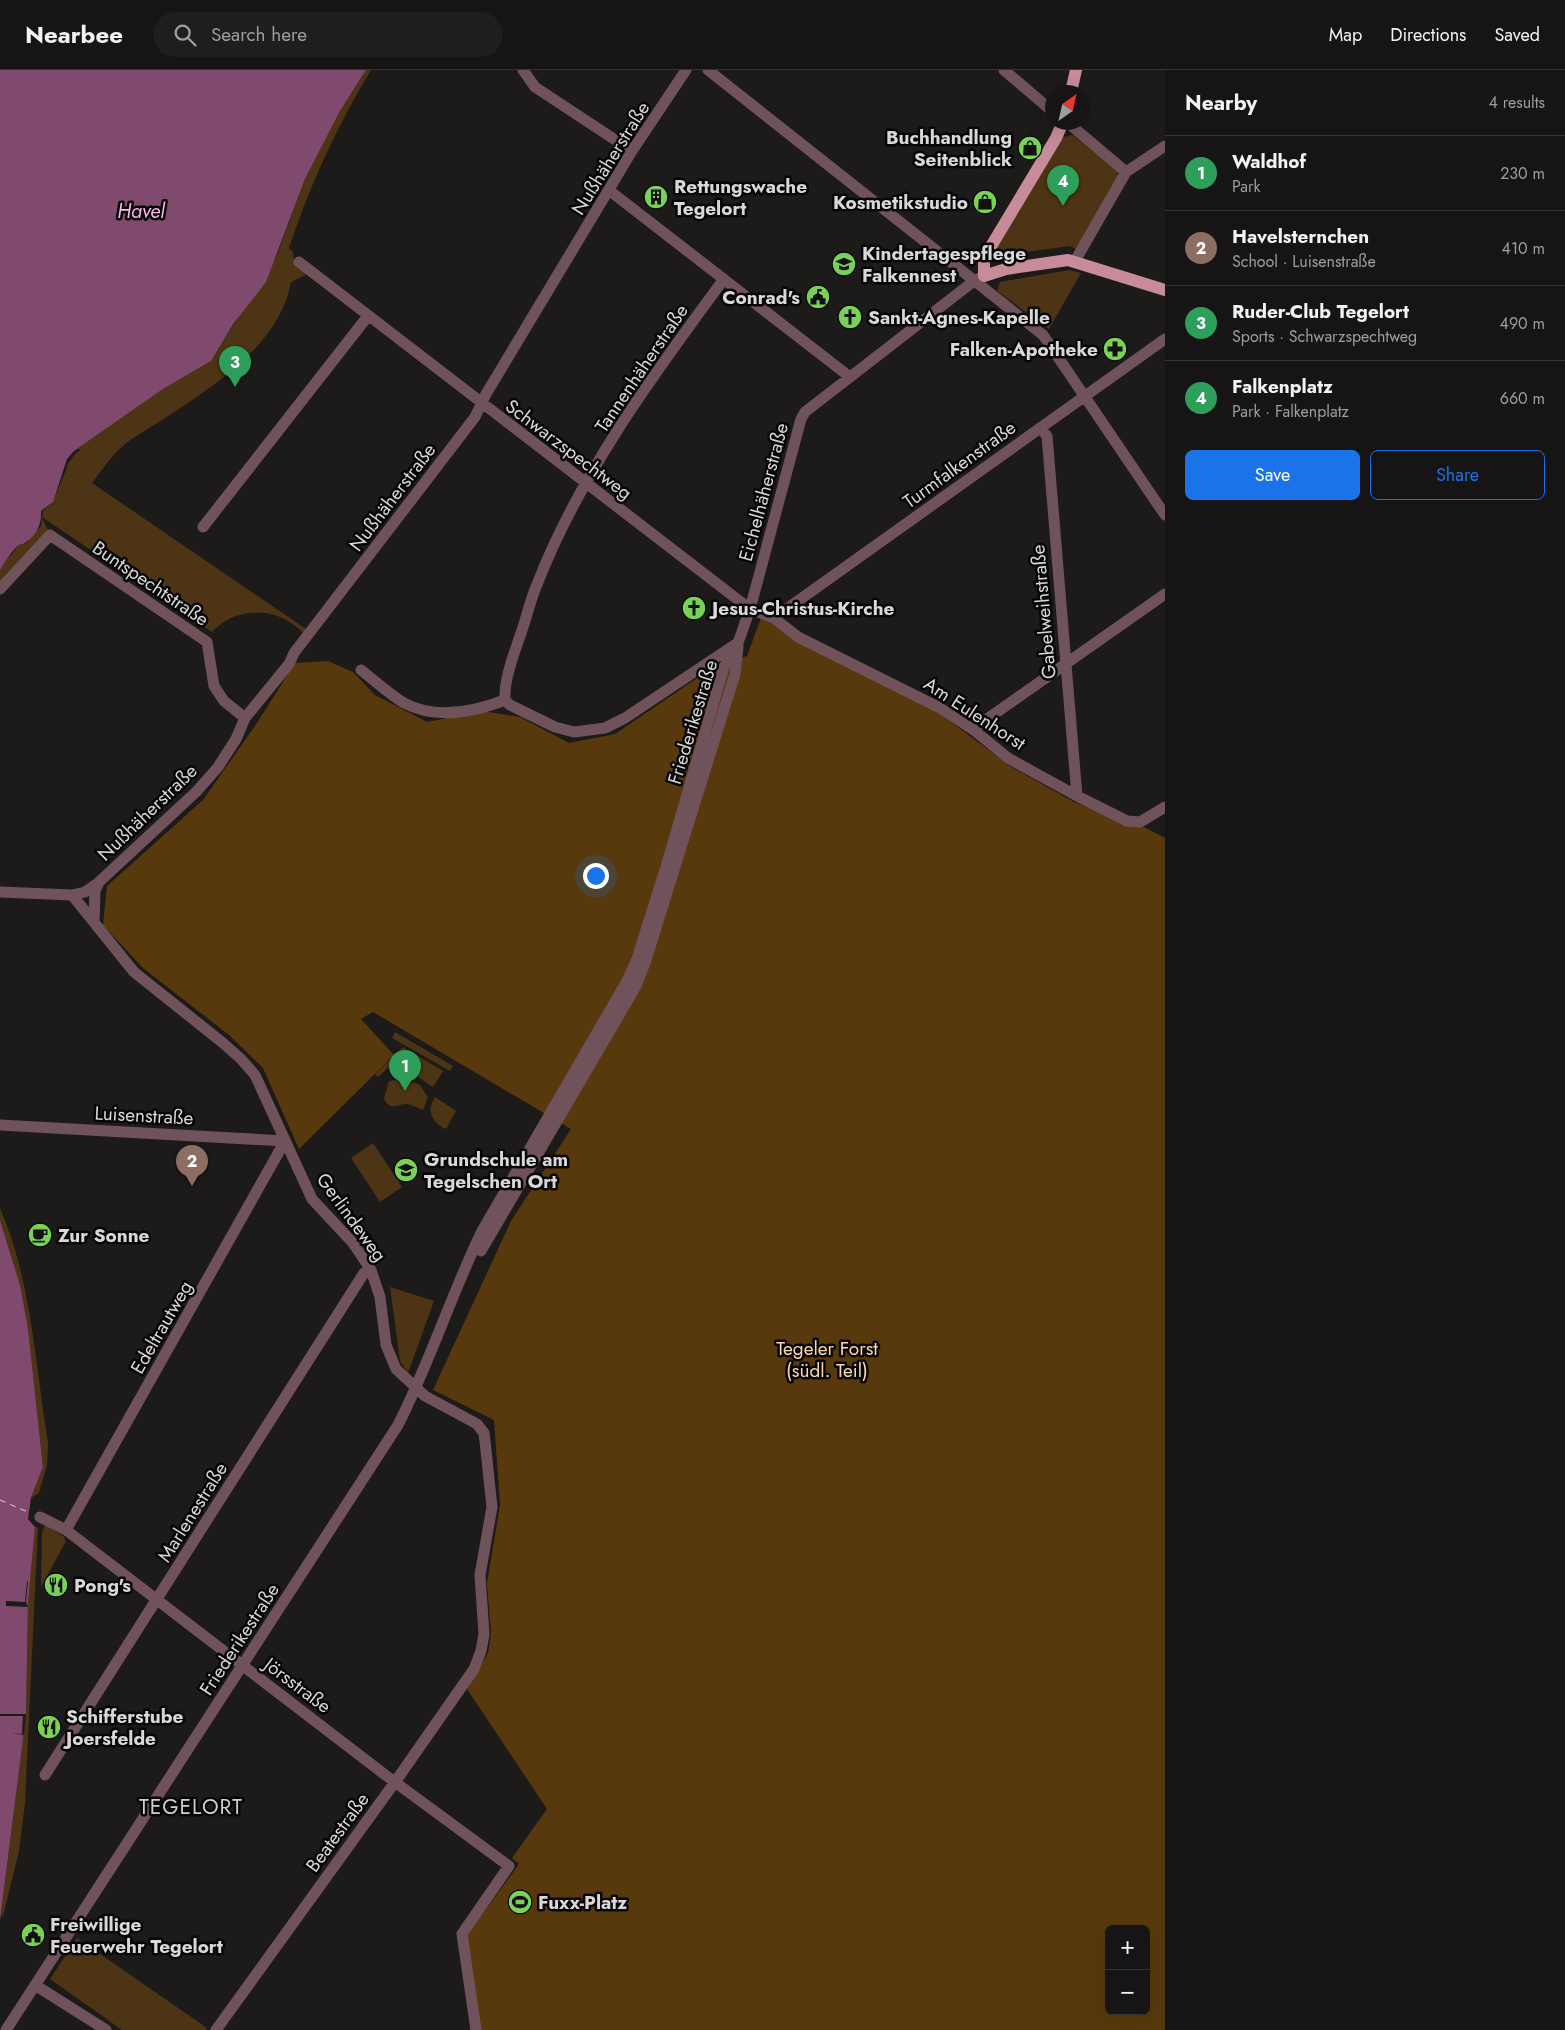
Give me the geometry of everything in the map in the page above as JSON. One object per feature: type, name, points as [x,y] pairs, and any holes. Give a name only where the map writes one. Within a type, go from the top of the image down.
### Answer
[{"type":"main road","points":[[1072,85],[1076,70]]},
{"type":"main road","points":[[979,278],[984,258],[1059,130]]},
{"type":"main road","points":[[979,278],[1014,267],[1074,261],[1165,290]]},
{"type":"street","points":[[523,70],[536,87],[632,151]]},
{"type":"street","name":"Nußhäherstraße","points":[[94,918],[95,891],[99,882],[197,791],[232,747],[245,718],[272,687],[289,664],[294,653],[475,417],[632,151],[686,70]]},
{"type":"street","points":[[708,70],[979,278],[1043,335],[1165,515]]},
{"type":"street","points":[[1004,70],[1045,105]]},
{"type":"street","points":[[1076,130],[1126,172]]},
{"type":"street","points":[[1074,261],[1126,172],[1165,146]]},
{"type":"street","points":[[610,191],[850,377]]},
{"type":"street","name":"Schwarzspechtweg","points":[[299,262],[750,609]]},
{"type":"street","name":"Eichelhäherstraße","points":[[738,643],[750,609],[800,419],[805,412],[979,278]]},
{"type":"street","name":"Tannenhäherstraße","points":[[505,700],[505,691],[513,658],[536,587],[586,484],[644,389],[724,279]]},
{"type":"street","points":[[203,526],[368,316]]},
{"type":"street","name":"Turmfalkenstraße","points":[[774,618],[1165,339]]},
{"type":"street","name":"Gabelweihstraße","points":[[1040,428],[1047,436],[1077,796]]},
{"type":"street","name":"Buntspechtstraße","points":[[0,589],[50,535],[207,642],[214,686],[224,701],[245,718]]},
{"type":"street","points":[[975,731],[980,724],[1165,594]]},
{"type":"street","name":"Am Eulenhorst","points":[[750,609],[774,618],[798,637],[940,708],[975,731],[1008,758],[1127,821],[1140,822],[1160,811]]},
{"type":"street","points":[[361,670],[402,702],[422,710],[456,712],[480,709],[505,700],[510,705],[556,727],[574,732],[597,730],[625,718],[738,643]]},
{"type":"street","name":"Friederikestraße","points":[[6,2030],[398,1425],[417,1388],[450,1307],[489,1235],[636,986],[651,945],[735,674],[738,643]]},
{"type":"street","points":[[0,892],[72,895],[85,892],[99,882]]},
{"type":"street","name":"Gerlindeweg","points":[[72,895],[94,918],[134,972],[241,1058],[260,1084],[312,1199],[353,1243],[371,1270],[380,1297],[388,1353],[396,1369],[425,1396],[476,1424],[484,1433],[492,1507],[480,1575],[484,1634],[482,1651]]},
{"type":"street","name":"Luisenstraße","points":[[0,1125],[285,1141]]},
{"type":"street","name":"Edeltrautweg","points":[[66,1530],[285,1141]]},
{"type":"street","name":"Marlenestraße","points":[[45,1775],[364,1273],[371,1270]]},
{"type":"street","name":"Jörsstraße","points":[[40,1516],[66,1530],[395,1782],[509,1866],[462,1934],[476,2030]]},
{"type":"street","name":"Beatestraße","points":[[216,2030],[464,1684],[482,1651]]},
{"type":"street","points":[[35,1985],[106,2030]]},
{"type":"shaded area","points":[[366,70],[371,70],[325,157],[305,202],[289,248],[293,252],[294,263],[308,274],[291,282],[284,304],[274,325],[259,344],[224,377],[124,445],[111,458],[92,483],[306,629],[303,633],[296,626],[279,617],[270,614],[251,613],[228,619],[212,632],[42,517],[43,511],[52,503],[68,463],[81,450],[77,449],[163,389],[211,361],[277,255],[305,179],[340,111]]},
{"type":"shaded area","points":[[1073,135],[1117,171],[1119,180],[1076,249],[1070,246],[1006,255],[999,253],[996,245],[1063,137]]},
{"type":"shaded area","points":[[1069,270],[1081,273],[1049,329],[997,291],[1000,282]]},
{"type":"shaded area","points":[[42,517],[49,533],[0,587],[0,571],[7,557],[19,545],[26,543],[41,526]]},
{"type":"shaded area","points":[[395,1032],[453,1066],[450,1071],[392,1038]]},
{"type":"shaded area","points":[[403,1047],[407,1050],[378,1077],[375,1074]]},
{"type":"shaded area","points":[[410,1051],[443,1071],[433,1087],[401,1066]]},
{"type":"shaded area","points":[[404,1078],[420,1085],[428,1097],[423,1110],[407,1104],[391,1106],[386,1102],[384,1098],[389,1081]]},
{"type":"shaded area","points":[[435,1097],[456,1111],[446,1129],[437,1123],[432,1116],[431,1107]]},
{"type":"shaded area","points":[[373,1143],[402,1187],[380,1202],[351,1158]]},
{"type":"shaded area","points":[[0,1208],[11,1236],[26,1294],[48,1443],[47,1465],[39,1493],[31,1498],[43,1467],[28,1328],[20,1285],[0,1220]]},
{"type":"shaded area","points":[[390,1287],[434,1301],[408,1373],[400,1361]]},
{"type":"shaded area","points":[[45,1525],[63,1536],[66,1541],[41,1587],[42,1532]]},
{"type":"shaded area","points":[[35,1527],[38,1527],[25,1803],[19,1851],[3,1916],[1,1915],[26,1716],[28,1603]]},
{"type":"shaded area","points":[[77,1938],[207,2028],[206,2030],[122,2030],[50,1979]]},
{"type":"green space","name":"Tegeler Forst (südl. Teil)","points":[[761,618],[913,696],[1010,766],[1074,802],[1127,824],[1142,826],[1165,838],[1165,2030],[479,2030],[466,1937],[519,1864],[512,1858],[547,1809],[467,1689],[488,1653],[491,1633],[487,1583],[500,1505],[494,1420],[433,1390],[511,1221],[571,1129],[373,1012],[361,1019],[394,1055],[299,1149],[263,1068],[229,1035],[143,968],[103,925],[107,886],[203,800],[257,723],[295,663],[328,661],[353,672],[375,695],[427,722],[483,711],[520,717],[569,743],[615,734],[715,666],[747,656]]},
{"type":"water","name":"Havel","points":[[0,70],[366,70],[340,111],[305,179],[266,282],[234,323],[211,361],[163,389],[74,451],[67,459],[53,502],[41,511],[41,520],[36,532],[30,539],[13,550],[0,571]]},
{"type":"water","points":[[0,1220],[20,1285],[28,1328],[43,1467],[31,1498],[28,1519],[35,1527],[28,1603],[26,1716],[0,1921]]},
{"type":"pier","points":[[27,1581],[26,1602],[28,1607],[6,1606],[6,1601],[25,1602]]},
{"type":"pier","points":[[0,1714],[26,1714],[24,1735],[11,1733],[22,1734],[23,1716],[0,1716]]},
{"type":"ferry route","points":[[0,1500],[30,1513]]},
{"type":"place","name":"Buchhandlung Seitenblick","points":[[1030,148]]},
{"type":"place","name":"Rettungswache Tegelort","points":[[656,197]]},
{"type":"place","name":"Kosmetikstudio","points":[[985,202]]},
{"type":"place","name":"Falkenplatz","points":[[1063,206]]},
{"type":"place","name":"Kindertagespflege Falkennest","points":[[844,264]]},
{"type":"place","name":"Conrad's","points":[[818,297]]},
{"type":"place","name":"Sankt-Agnes-Kapelle","points":[[850,317]]},
{"type":"place","name":"Falken-Apotheke","points":[[1115,349]]},
{"type":"place","name":"Ruder-Club Tegelort","points":[[235,387]]},
{"type":"place","name":"Jesus-Christus-Kirche","points":[[694,608]]},
{"type":"place","name":"Waldhof","points":[[405,1091]]},
{"type":"place","name":"Grundschule am Tegelschen Ort","points":[[406,1170]]},
{"type":"place","name":"Havelsternchen","points":[[192,1186]]},
{"type":"place","name":"Zur Sonne","points":[[40,1235]]},
{"type":"place","name":"Pong's","points":[[56,1585]]},
{"type":"place","name":"Schifferstube Joersfelde","points":[[49,1727]]},
{"type":"place","name":"Fuxx-Platz","points":[[520,1902]]},
{"type":"place","name":"Freiwillige Feuerwehr Tegelort","points":[[33,1935]]},
{"type":"district","name":"TEGELORT","points":[[191,1807]]}]
